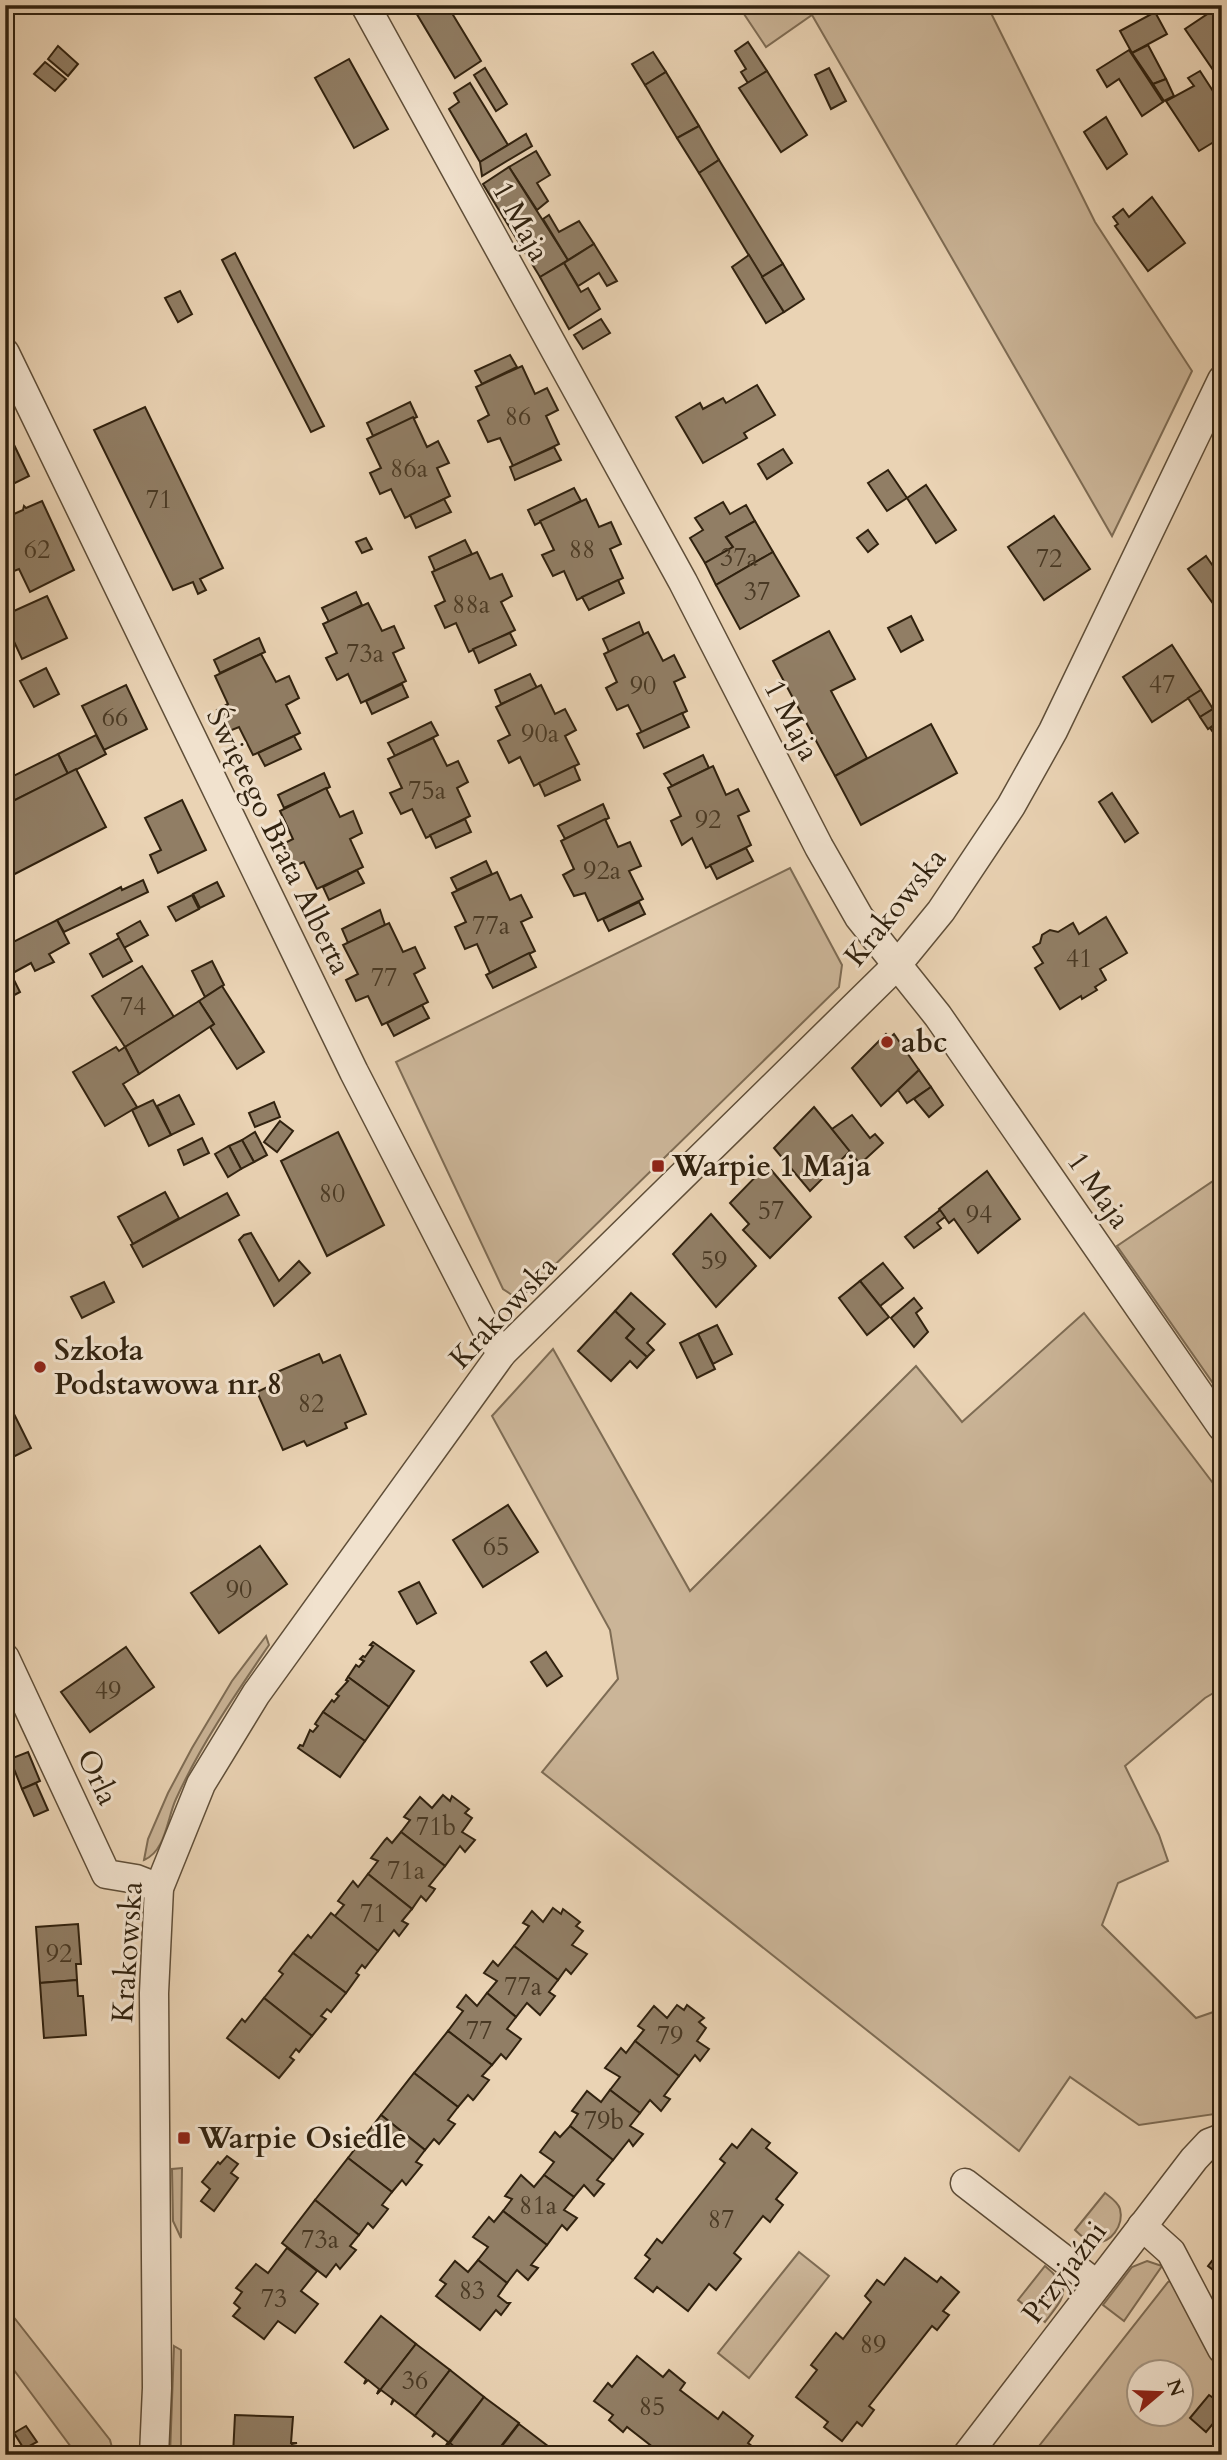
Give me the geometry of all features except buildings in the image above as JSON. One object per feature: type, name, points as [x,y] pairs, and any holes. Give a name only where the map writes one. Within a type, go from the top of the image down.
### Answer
[{"type":"street","name":"1 Maja","points":[[365,5],[683,582],[819,847],[859,917],[938,1016],[1222,1427]]},
{"type":"street","name":"Świętego Brata Alberta","points":[[5,354],[354,1072],[491,1338],[502,1353]]},
{"type":"street","name":"Krakowska","points":[[154,2455],[157,2388],[154,2006],[159,1888],[201,1784],[256,1694],[502,1353],[896,966],[941,911],[1011,806],[1053,731],[1222,380]]},
{"type":"street","name":"Orla","points":[[5,1658],[106,1874],[136,1879],[159,1888]]},
{"type":"street","name":"Przyjaźni","points":[[967,2455],[1194,2159],[1209,2143],[1222,2138]]},
{"type":"street","points":[[965,2183],[1096,2284]]},
{"type":"street","points":[[1142,2225],[1171,2252],[1222,2349]]},
{"type":"shaded area","points":[[738,5],[987,5],[1095,222],[1192,371],[1112,536],[812,15],[766,47]]},
{"type":"shaded area","points":[[790,868],[842,965],[839,987],[527,1292],[515,1297],[503,1289],[396,1062]]},
{"type":"shaded area","points":[[1222,1175],[1222,1396],[1117,1246]]},
{"type":"shaded area","points":[[1084,1313],[1222,1495],[1222,1688],[1205,1698],[1125,1766],[1159,1835],[1168,1861],[1118,1883],[1102,1925],[1196,2018],[1222,2009],[1222,2113],[1139,2125],[1070,2077],[1019,2151],[542,1772],[618,1679],[610,1630],[492,1416],[553,1349],[690,1591],[916,1366],[962,1422]]},
{"type":"shaded area","points":[[266,1636],[269,1645],[196,1759],[176,1799],[161,1842],[151,1856],[144,1860],[148,1839],[192,1748],[232,1681]]},
{"type":"shaded area","points":[[182,2168],[181,2238],[173,2221],[172,2169]]},
{"type":"shaded area","points":[[1105,2193],[1119,2206],[1120,2221],[1111,2237],[1099,2242],[1090,2241],[1075,2230]]},
{"type":"shaded area","points":[[799,2252],[829,2276],[749,2378],[718,2353]]},
{"type":"shaded area","points":[[1147,2261],[1162,2266],[1124,2321],[1103,2305],[1132,2267]]},
{"type":"shaded area","points":[[1045,2266],[1060,2281],[1063,2293],[1045,2322],[1018,2300]]},
{"type":"shaded area","points":[[1174,2279],[1179,2282],[1222,2377],[1214,2388],[1222,2395],[1222,2455],[1032,2455],[1168,2282]]},
{"type":"shaded area","points":[[5,2306],[110,2440],[114,2455],[77,2455],[5,2358]]},
{"type":"shaded area","points":[[174,2346],[181,2350],[181,2455],[170,2455]]},
{"type":"place","name":"abc","points":[[887,1042]]},
{"type":"place","name":"Warpie 1 Maja","points":[[658,1166]]},
{"type":"place","name":"Szkoła Podstawowa nr 8","points":[[40,1367]]},
{"type":"place","name":"Warpie Osiedle","points":[[184,2138]]}]
